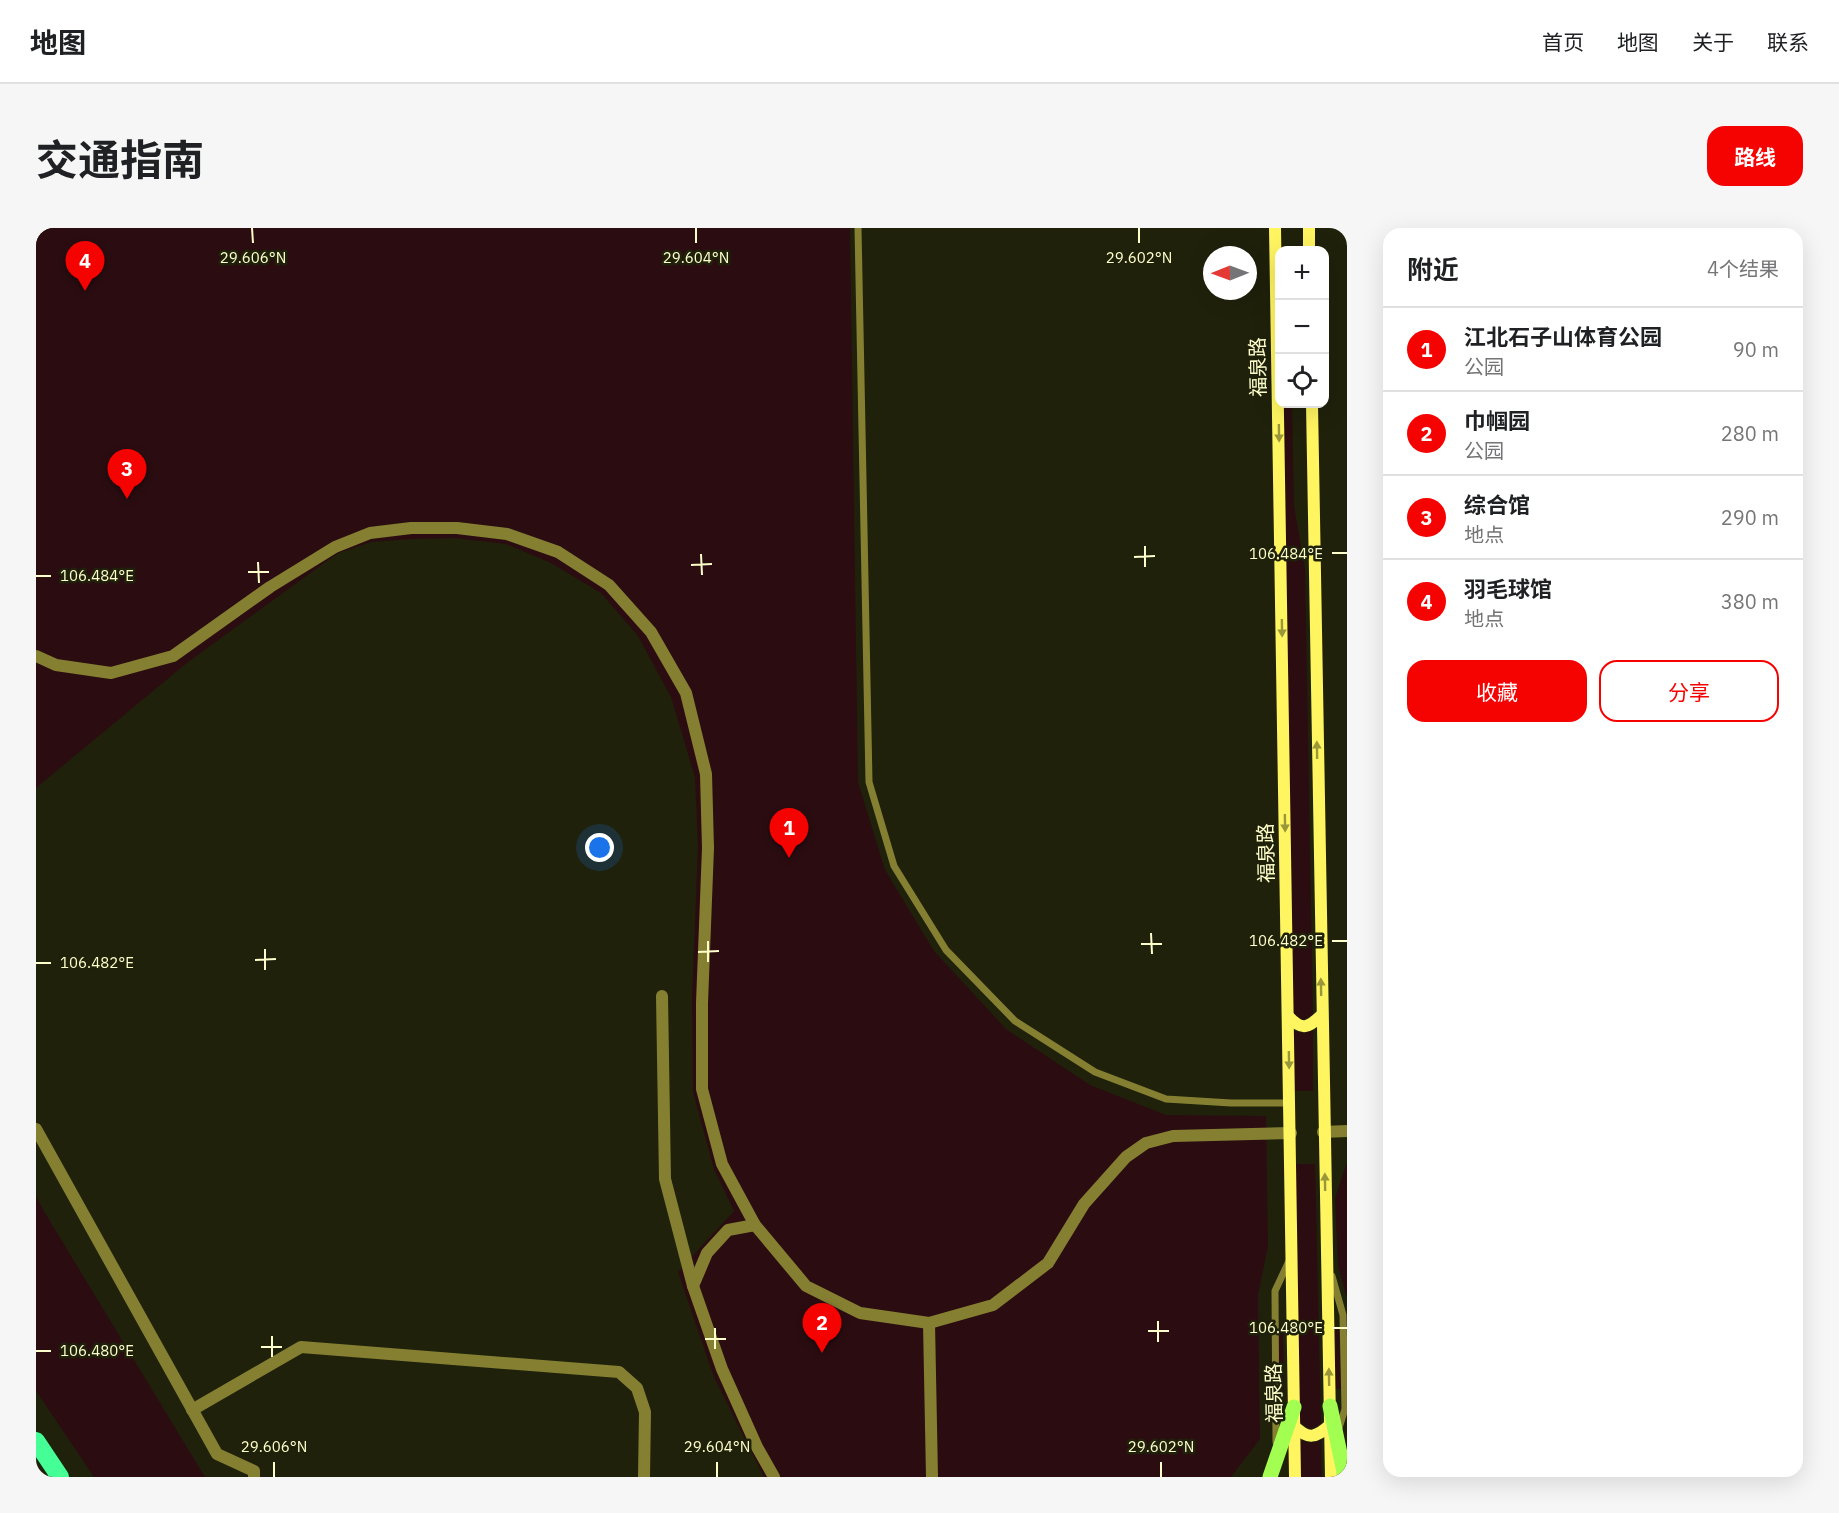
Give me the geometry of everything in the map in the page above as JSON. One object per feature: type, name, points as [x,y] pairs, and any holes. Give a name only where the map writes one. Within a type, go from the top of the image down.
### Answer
[{"type":"highway","points":[[36,1441],[60,1477]]},
{"type":"main road","name":"福泉路","points":[[1275,228],[1295,1477]]},
{"type":"main road","points":[[1309,228],[1309,246]]},
{"type":"main road","points":[[1312,408],[1323,1132],[1330,1406],[1333,1431],[1345,1477]]},
{"type":"main road","points":[[1289,1017],[1303,1027],[1311,1025],[1322,1015]]},
{"type":"main road","points":[[1270,1477],[1294,1407]]},
{"type":"main road","points":[[1294,1426],[1302,1434],[1310,1436],[1333,1431]]},
{"type":"main road","points":[[1331,1477],[1330,1456],[1333,1431]]},
{"type":"street","points":[[36,656],[56,665],[111,672],[173,656],[270,587],[335,547],[370,533],[411,528],[457,528],[507,534],[558,552],[609,585],[651,632],[686,693],[706,774],[708,848],[702,1003],[702,1089],[722,1164],[755,1225],[806,1286],[860,1313],[929,1323],[993,1305],[1048,1263],[1084,1204],[1126,1157],[1146,1143],[1173,1136],[1291,1133]]},
{"type":"street","points":[[662,996],[665,1179],[693,1286],[722,1369],[757,1447],[774,1477]]},
{"type":"street","points":[[36,1129],[217,1454],[254,1471],[254,1477]]},
{"type":"street","points":[[1323,1132],[1347,1131]]},
{"type":"street","points":[[693,1286],[707,1253],[728,1230],[755,1225]]},
{"type":"street","points":[[929,1323],[932,1477]]},
{"type":"street","points":[[192,1410],[301,1347],[619,1372],[638,1388],[645,1412],[644,1477]]},
{"type":"lane","points":[[858,228],[869,782],[894,867],[946,950],[1014,1021],[1095,1072],[1166,1099],[1231,1103],[1290,1103]]},
{"type":"lane","points":[[1277,1459],[1275,1291],[1292,1253]]},
{"type":"lane","points":[[1326,1259],[1343,1315],[1345,1409],[1333,1431]]},
{"type":"shaded area","points":[[36,228],[850,228],[858,782],[885,870],[934,951],[1006,1029],[1090,1085],[1166,1115],[1266,1116],[1268,1246],[1258,1295],[1260,1439],[1231,1477],[764,1477],[714,1377],[678,1272],[734,1211],[714,1169],[693,1092],[692,998],[698,846],[695,777],[671,697],[638,636],[601,593],[551,563],[506,544],[454,538],[371,542],[338,553],[188,662],[36,788]]},
{"type":"shaded area","points":[[1282,408],[1292,408],[1294,506],[1305,569],[1313,1015],[1302,1020],[1293,1014]]},
{"type":"shaded area","points":[[1313,1030],[1313,1091],[1294,1091],[1293,1031],[1303,1033]]},
{"type":"shaded area","points":[[1347,1162],[1347,1299],[1338,1266],[1335,1198]]},
{"type":"shaded area","points":[[1295,1164],[1315,1164],[1321,1424],[1311,1429],[1300,1423]]},
{"type":"shaded area","points":[[36,1196],[205,1477],[94,1477],[36,1391]]},
{"type":"shaded area","points":[[1335,1327],[1339,1327],[1341,1389],[1336,1389]]},
{"type":"shaded area","points":[[1278,1329],[1283,1329],[1284,1391],[1279,1391]]},
{"type":"shaded area","points":[[1300,1440],[1310,1443],[1321,1440],[1322,1477],[1300,1477]]},
{"type":"place","name":"羽毛球馆","points":[[85,291]]},
{"type":"place","name":"综合馆","points":[[127,499]]},
{"type":"place","name":"江北石子山体育公园","points":[[789,858]]},
{"type":"place","name":"巾帼园","points":[[822,1353]]}]
